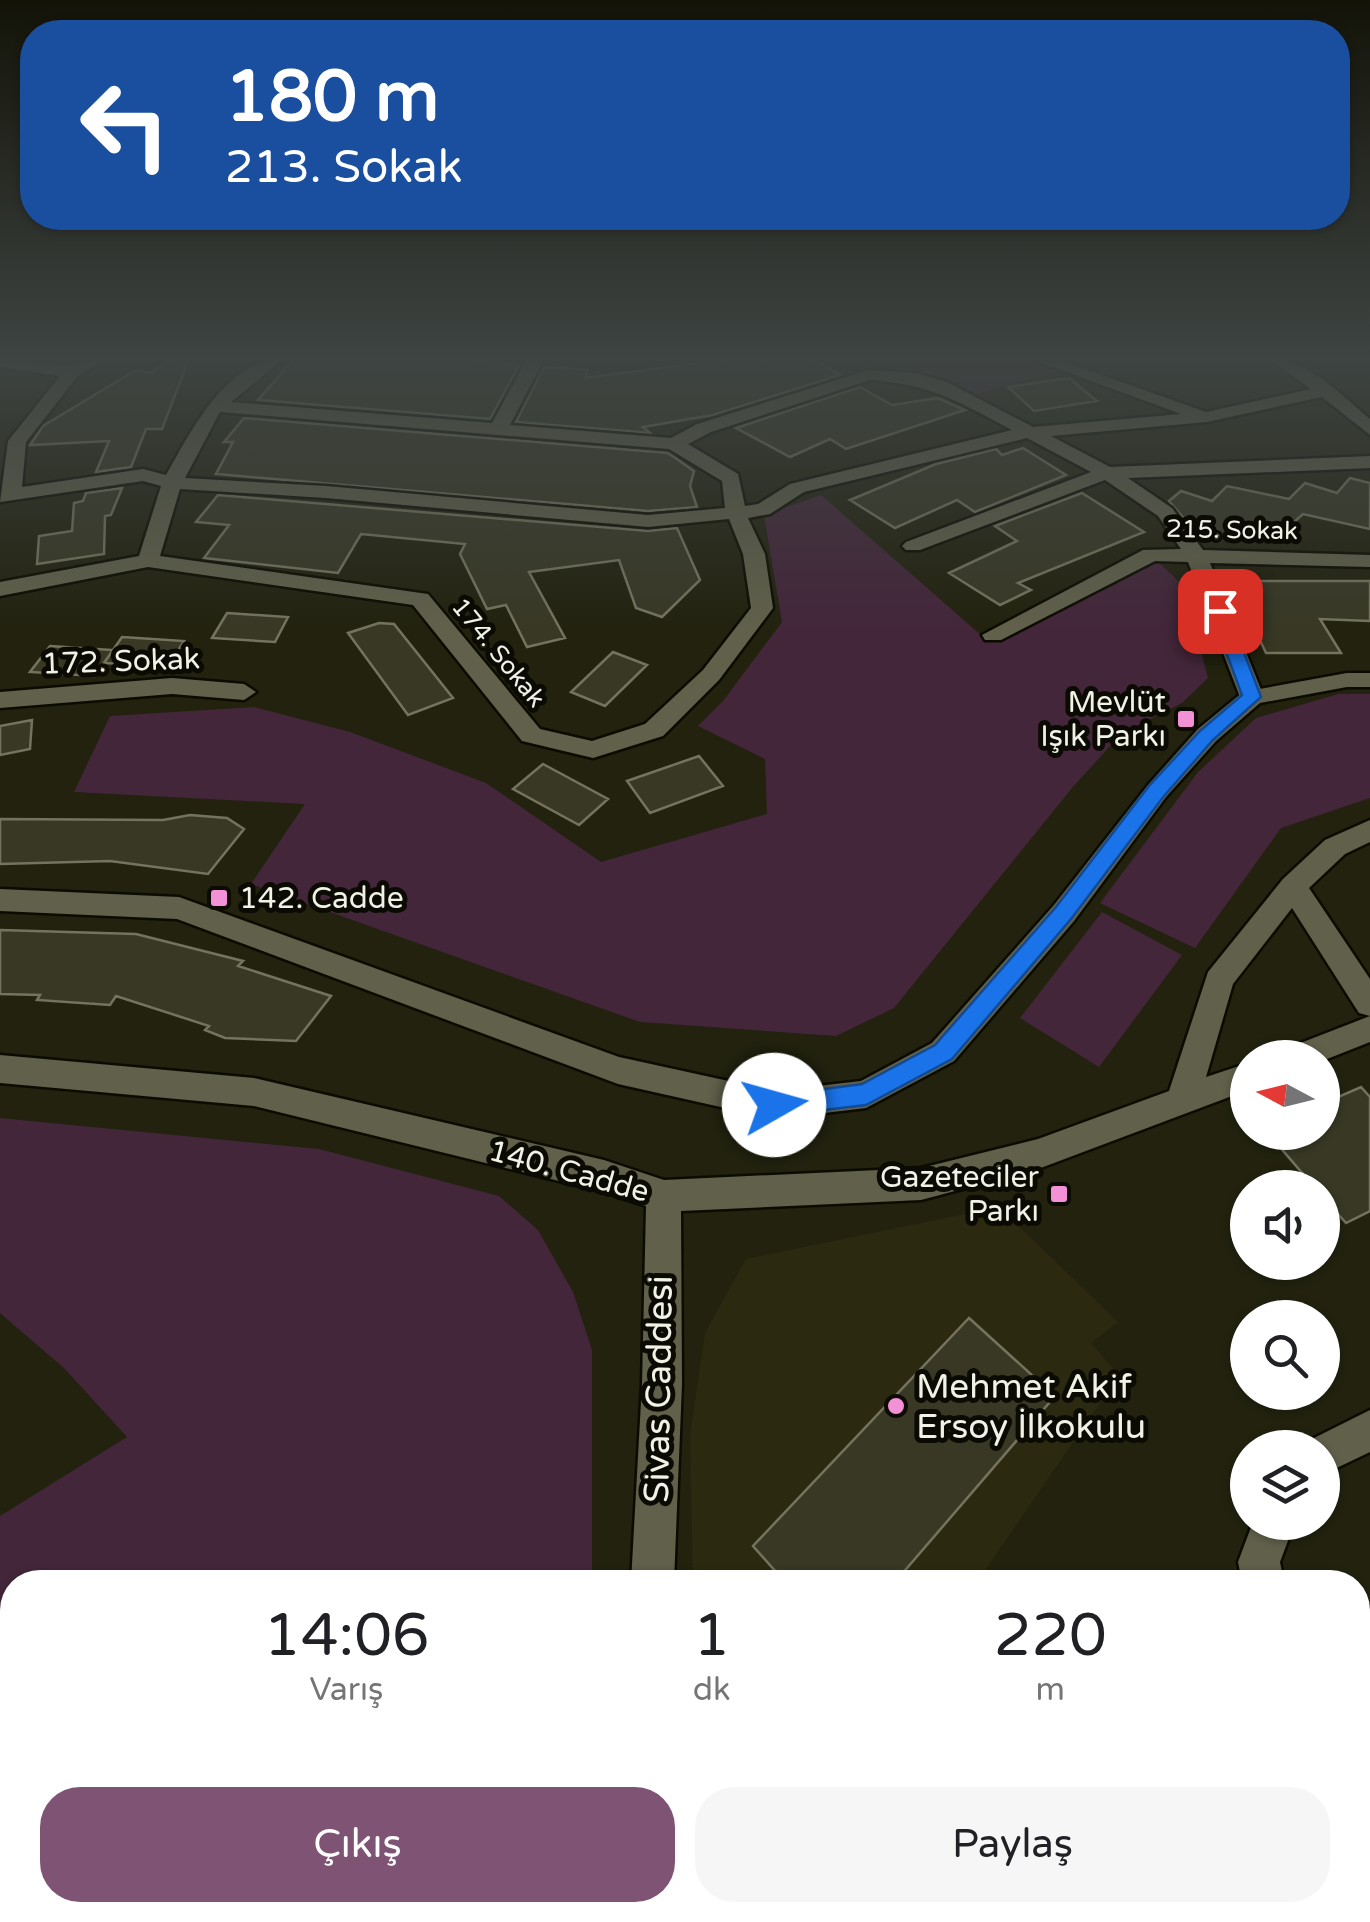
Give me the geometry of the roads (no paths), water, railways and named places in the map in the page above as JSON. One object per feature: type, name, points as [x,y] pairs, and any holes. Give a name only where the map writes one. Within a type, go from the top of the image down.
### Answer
[{"type":"street","points":[[15,449],[5,496],[143,475],[172,483],[326,492],[648,522],[762,510],[797,488],[956,449]]},
{"type":"street","points":[[148,561],[172,483],[191,449]]},
{"type":"street","name":"174. Sokak","points":[[0,589],[148,561],[420,599],[531,735],[592,750],[654,730],[711,675],[762,608],[754,554],[736,513],[730,478],[682,449]]},
{"type":"street","points":[[1057,449],[1106,473],[1164,512],[1196,555],[1252,697]]},
{"type":"street","points":[[913,546],[1106,473],[1370,462]]},
{"type":"street","name":"215. Sokak","points":[[993,635],[1150,555],[1370,561]]},
{"type":"street","points":[[0,900],[178,908],[618,1070],[774,1105],[866,1094],[943,1052],[1064,913],[1156,791],[1207,735],[1252,697],[1348,680],[1370,680]]},
{"type":"street","name":"172. Sokak","points":[[0,700],[172,686],[244,692]]},
{"type":"street","points":[[1183,1100],[1219,980],[1293,886],[1335,846],[1370,830]]},
{"type":"street","points":[[1293,886],[1370,1004]]},
{"type":"street","points":[[1340,1041],[1370,1029]]},
{"type":"street","name":"140. Cadde","points":[[0,1069],[254,1092],[604,1176],[664,1196],[921,1184],[1038,1154],[1230,1083]]},
{"type":"street","name":"Sivas Caddesi","points":[[654,1570],[662,1384],[664,1196]]},
{"type":"street","points":[[1340,1446],[1370,1430]]},
{"type":"street","points":[[1261,1570],[1259,1562],[1267,1540]]},
{"type":"place","name":"Mevlüt Işık Parkı","points":[[1186,719]]},
{"type":"place","name":"142. Cadde","points":[[219,898]]},
{"type":"place","name":"Gazeteciler Parkı","points":[[1059,1194]]},
{"type":"place","name":"Mehmet Akif Ersoy İlkokulu","points":[[896,1406]]}]
